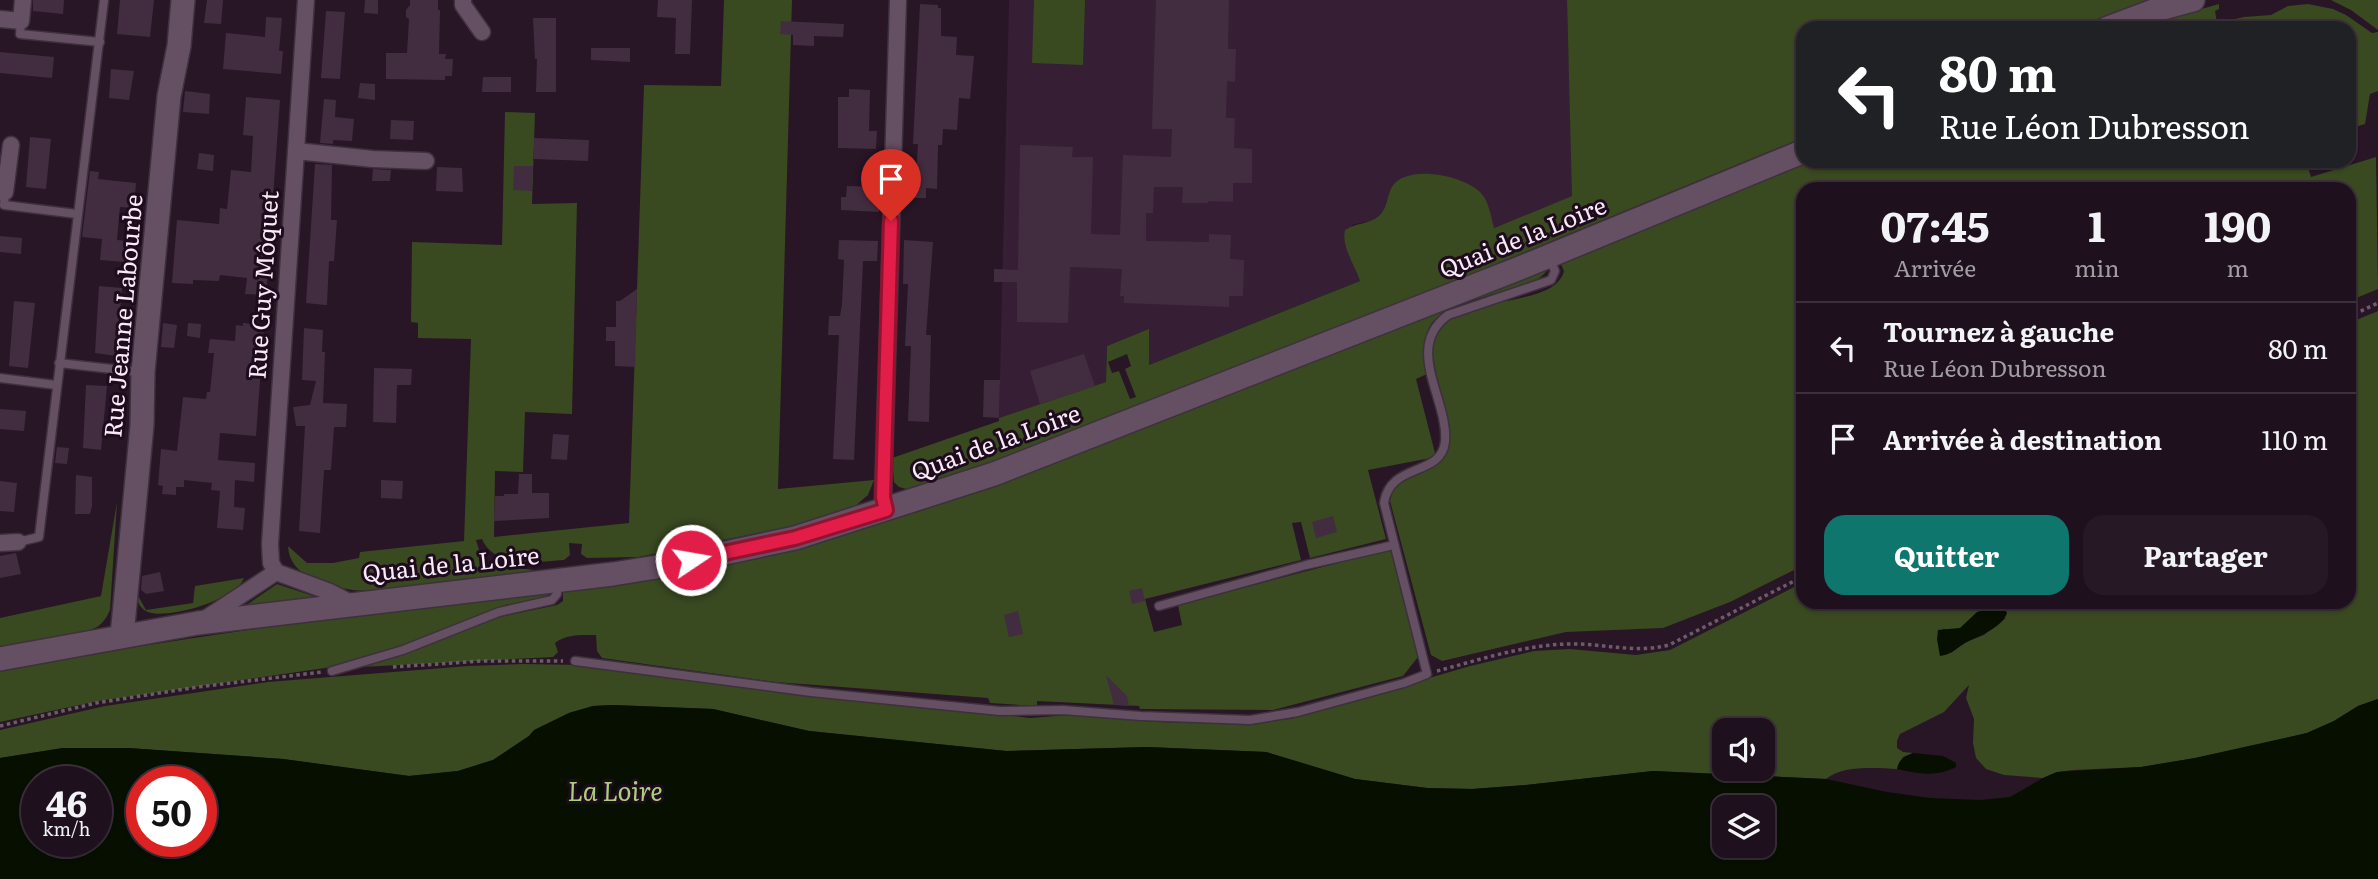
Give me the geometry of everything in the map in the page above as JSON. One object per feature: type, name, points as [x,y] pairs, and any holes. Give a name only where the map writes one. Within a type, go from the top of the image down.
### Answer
[{"type":"main road","name":"Rue Jeanne Labourbe","points":[[121,636],[142,425],[143,372],[169,96],[179,46],[183,0]]},
{"type":"main road","points":[[2127,21],[2193,0]]},
{"type":"main road","name":"Quai de la Loire","points":[[0,659],[198,623],[613,574],[795,538],[994,474],[1549,256],[1796,154]]},
{"type":"street","points":[[0,19],[21,21],[23,0]]},
{"type":"street","name":"Rue Guy Môquet","points":[[276,572],[271,563],[270,544],[306,0]]},
{"type":"street","points":[[464,0],[463,5],[482,32]]},
{"type":"street","points":[[886,510],[883,497],[898,0]]},
{"type":"street","points":[[3,192],[11,145]]},
{"type":"street","points":[[296,151],[373,159],[426,160]]},
{"type":"street","points":[[0,544],[18,542]]},
{"type":"street","points":[[198,623],[276,572],[330,592],[351,603]]},
{"type":"lane","points":[[18,542],[38,537],[104,0]]},
{"type":"lane","points":[[21,21],[20,34],[100,42]]},
{"type":"lane","points":[[3,192],[4,205],[77,214]]},
{"type":"lane","points":[[575,661],[811,692],[1000,711],[1063,710],[1250,720],[1298,712],[1404,683],[1427,674],[1385,510],[1387,489],[1397,478],[1436,460],[1443,451],[1445,432],[1430,371],[1429,341],[1436,324],[1458,310],[1551,280],[1555,271],[1549,256]]},
{"type":"lane","points":[[59,363],[143,372]]},
{"type":"lane","points":[[0,378],[56,385]]},
{"type":"lane","points":[[1159,606],[1293,569],[1394,545]]},
{"type":"lane","points":[[332,671],[403,650],[499,612],[552,600],[556,594],[557,580]]},
{"type":"path","points":[[2356,313],[2378,303]]},
{"type":"path","points":[[1427,674],[1546,645],[1591,644],[1628,650],[1655,649],[1669,645],[1796,580]]},
{"type":"path","points":[[387,668],[482,661],[575,661]]},
{"type":"path","points":[[0,726],[96,704],[198,687],[332,671]]},
{"type":"shaded area","points":[[1009,0],[1567,0],[1573,196],[1493,228],[1489,208],[1480,193],[1465,183],[1396,182],[1383,212],[1377,219],[1352,225],[1355,268],[1360,281],[1149,365],[1148,330],[1107,346],[1106,382],[999,418]]},
{"type":"green space","points":[[724,0],[792,0],[778,489],[874,480],[868,495],[853,508],[798,525],[638,557],[587,558],[581,554],[582,544],[569,543],[570,555],[564,560],[518,561],[496,555],[482,539],[476,540],[487,564],[534,570],[524,573],[370,591],[332,586],[302,572],[290,557],[288,546],[307,563],[333,563],[359,558],[360,552],[464,541],[471,339],[418,338],[418,323],[411,322],[412,242],[502,245],[505,112],[535,113],[532,204],[577,203],[572,414],[525,412],[523,472],[495,471],[494,537],[629,523],[644,85],[721,86]]},
{"type":"green space","points":[[1034,0],[1085,0],[1083,65],[1032,63]]},
{"type":"green space","points":[[1567,0],[2151,0],[2092,21],[1796,21],[1796,140],[1258,362],[1003,459],[910,490],[899,487],[894,482],[892,458],[1106,382],[1107,346],[1149,329],[1149,365],[1360,281],[1347,249],[1345,230],[1379,216],[1392,187],[1403,178],[1439,175],[1473,187],[1486,201],[1494,228],[1572,196]],"holes":[[[1127,354],[1131,366],[1125,369],[1136,397],[1130,399],[1119,371],[1112,373],[1108,362]]]},
{"type":"green space","points":[[2331,0],[2378,0],[2378,30],[2351,10]]},
{"type":"green space","points":[[2219,4],[2219,9],[2215,11],[2217,21],[2160,21]]},
{"type":"green space","points":[[2308,4],[2333,9],[2355,21],[2226,21],[2271,15],[2288,6]]},
{"type":"green space","points":[[2356,22],[2372,33],[2378,32],[2378,91],[2370,94],[2365,124],[2356,127]]},
{"type":"green space","points":[[2376,157],[2378,289],[2356,298],[2356,182],[1796,182],[1796,569],[1730,602],[1663,628],[1566,632],[1442,661],[1431,655],[1390,501],[1394,487],[1447,448],[1447,421],[1435,378],[1432,350],[1435,337],[1446,323],[1462,313],[1542,292],[1556,283],[1564,271],[1560,262],[1796,164],[1796,168],[2308,168],[2311,177],[2340,168],[2356,168],[2356,163]]},
{"type":"green space","points":[[1549,268],[1531,282],[1445,312],[1430,326],[1425,344],[1427,374],[1416,379],[1436,457],[1368,470],[1386,539],[1310,558],[1301,522],[1292,523],[1301,560],[1145,599],[1154,632],[1182,625],[1178,605],[1391,549],[1418,657],[1403,676],[1273,710],[1140,709],[1139,706],[1037,701],[1037,706],[990,703],[988,698],[775,682],[602,658],[597,651],[596,635],[559,640],[555,643],[558,652],[553,657],[361,667],[495,618],[557,605],[563,601],[563,589],[805,544],[921,511],[1176,415]]},
{"type":"green space","points":[[2378,311],[2378,699],[2358,706],[2307,733],[2195,758],[2141,767],[2057,772],[2043,778],[2004,775],[1986,769],[1976,758],[1973,743],[1974,719],[1966,698],[1969,685],[1944,712],[1900,734],[1897,748],[1913,753],[1903,757],[1897,769],[1850,769],[1826,779],[1775,777],[1775,718],[1712,718],[1712,774],[1653,771],[1472,789],[1427,788],[1355,779],[1266,752],[1147,747],[1006,751],[809,731],[713,709],[613,705],[593,706],[569,713],[535,730],[493,760],[458,771],[409,776],[283,759],[128,748],[63,748],[0,758],[0,730],[105,706],[268,682],[468,666],[581,665],[1030,718],[1069,715],[1157,722],[1237,724],[1290,719],[1470,666],[1534,651],[1570,649],[1636,655],[1670,650],[1796,586],[1796,609],[2356,609],[2356,320]],"holes":[[[2006,618],[1984,635],[1966,642],[1951,653],[1942,629],[1955,630]]]},
{"type":"green space","points":[[117,502],[110,610],[105,620],[88,631],[0,649],[0,618],[101,596]]},
{"type":"green space","points":[[244,578],[228,594],[185,611],[157,614],[148,612],[141,607],[138,600],[137,594],[146,610],[193,603],[195,586]]},
{"type":"green space","points":[[277,584],[316,597],[245,606]]},
{"type":"green space","points":[[551,591],[547,597],[505,605],[346,665],[98,701],[0,722],[0,671],[206,636]]},
{"type":"water","points":[[2005,609],[2007,613],[2000,623],[1989,631],[1940,656],[1938,630],[1960,628],[1977,612]]},
{"type":"water","name":"La Loire","points":[[2378,699],[2378,879],[0,879],[0,758],[63,748],[128,748],[283,759],[409,776],[458,771],[493,760],[534,730],[569,713],[593,706],[713,709],[809,731],[1006,751],[1147,747],[1266,752],[1355,779],[1427,788],[1472,789],[1526,785],[1653,771],[1712,774],[1712,781],[1775,781],[1775,777],[1826,779],[1930,798],[1980,800],[2010,797],[2057,772],[2141,767],[2195,758],[2307,733],[2358,706]]},
{"type":"water","points":[[1913,753],[1943,756],[1956,763],[1956,767],[1927,774],[1897,769],[1902,759]]},
{"type":"building","points":[[33,0],[64,0],[63,14],[33,11]]},
{"type":"building","points":[[120,0],[154,0],[150,37],[117,34]]},
{"type":"building","points":[[207,0],[223,0],[221,24],[204,23]]},
{"type":"building","points":[[365,0],[378,0],[378,14],[364,13]]},
{"type":"building","points":[[410,0],[438,0],[439,54],[446,54],[445,59],[453,59],[452,76],[445,76],[445,80],[386,79],[386,53],[407,53],[409,19],[406,17],[406,10]]},
{"type":"building","points":[[658,0],[692,0],[690,54],[675,54],[676,18],[657,17]]},
{"type":"building","points":[[1156,0],[1229,0],[1228,49],[1236,49],[1235,82],[1227,81],[1226,118],[1235,118],[1234,148],[1252,149],[1252,183],[1233,183],[1233,202],[1182,203],[1183,187],[1154,187],[1153,213],[1146,213],[1146,241],[1209,242],[1209,234],[1231,235],[1230,259],[1244,260],[1243,296],[1229,296],[1229,307],[1124,303],[1124,296],[1120,296],[1122,269],[1070,267],[1068,323],[1017,322],[1017,282],[994,282],[994,269],[1018,270],[1020,145],[1073,147],[1072,157],[1093,157],[1091,234],[1120,235],[1123,155],[1171,157],[1172,129],[1152,129]]},
{"type":"building","points":[[920,4],[938,5],[938,8],[941,8],[941,36],[957,37],[956,55],[974,56],[970,99],[959,98],[957,130],[943,129],[942,145],[938,145],[937,189],[926,188],[926,198],[911,198],[912,178],[916,178],[918,144],[913,144]]},
{"type":"building","points":[[326,11],[345,12],[340,79],[321,78]]},
{"type":"building","points":[[266,17],[282,18],[279,51],[283,51],[281,74],[223,69],[226,33],[265,37]]},
{"type":"building","points":[[533,18],[556,18],[556,92],[536,92],[537,59]]},
{"type":"building","points":[[781,21],[844,24],[843,37],[814,36],[814,46],[793,45],[793,35],[780,34]]},
{"type":"building","points":[[591,48],[630,48],[630,62],[591,60]]},
{"type":"building","points":[[0,52],[54,57],[52,78],[0,73]]},
{"type":"building","points":[[111,69],[134,71],[129,100],[109,98]]},
{"type":"building","points":[[483,77],[511,77],[511,92],[482,92]]},
{"type":"building","points":[[360,83],[375,84],[375,100],[358,98]]},
{"type":"building","points":[[849,89],[870,90],[869,131],[877,131],[876,149],[838,148],[838,97],[849,97]]},
{"type":"building","points":[[185,91],[210,94],[209,114],[183,112]]},
{"type":"building","points":[[246,97],[280,100],[266,295],[245,294],[247,278],[220,275],[219,281],[193,280],[193,284],[172,283],[177,220],[219,224],[220,208],[227,209],[231,170],[251,172],[253,136],[243,135]]},
{"type":"building","points":[[324,99],[336,100],[335,117],[354,119],[352,141],[333,140],[333,144],[320,143]]},
{"type":"building","points":[[391,120],[414,121],[413,140],[390,139]]},
{"type":"building","points":[[30,137],[51,139],[46,189],[26,187]]},
{"type":"building","points":[[534,138],[589,140],[588,161],[534,159]]},
{"type":"building","points":[[199,153],[214,155],[213,171],[197,169]]},
{"type":"building","points":[[315,164],[332,165],[331,220],[337,220],[334,261],[329,261],[327,305],[306,303]]},
{"type":"building","points":[[514,166],[533,166],[532,191],[513,190]]},
{"type":"building","points":[[437,167],[462,168],[463,192],[436,191]]},
{"type":"building","points":[[373,169],[391,170],[390,181],[372,181]]},
{"type":"building","points":[[90,171],[99,172],[98,179],[136,183],[134,208],[120,207],[117,240],[127,241],[125,262],[100,260],[102,239],[82,237]]},
{"type":"building","points":[[847,186],[880,187],[879,212],[841,210],[841,197],[846,197]]},
{"type":"building","points":[[0,236],[22,238],[21,254],[0,252]]},
{"type":"building","points":[[839,240],[878,241],[877,261],[863,261],[854,460],[833,459],[839,335],[828,335],[829,316],[840,316],[842,304],[844,260],[838,259]]},
{"type":"building","points":[[904,240],[933,242],[926,335],[931,335],[929,422],[908,421],[911,346],[905,346],[908,284],[903,284]]},
{"type":"building","points":[[99,286],[122,288],[116,356],[95,353]]},
{"type":"building","points":[[637,289],[635,367],[615,366],[615,341],[606,341],[606,327],[616,327],[616,301]]},
{"type":"building","points":[[14,301],[35,303],[28,368],[9,366]]},
{"type":"building","points":[[163,323],[177,325],[174,348],[161,347]]},
{"type":"building","points":[[188,323],[201,324],[200,338],[187,336]]},
{"type":"building","points":[[243,323],[264,325],[256,436],[220,433],[218,460],[255,463],[254,482],[235,480],[234,507],[245,508],[243,530],[217,528],[220,491],[211,490],[212,483],[184,480],[184,487],[176,487],[176,495],[162,494],[163,486],[158,485],[161,449],[177,451],[183,397],[206,399],[207,392],[210,392],[214,353],[208,353],[210,339],[235,341],[236,325],[243,326]]},
{"type":"building","points":[[304,328],[323,330],[323,403],[347,404],[346,427],[334,427],[331,470],[324,470],[320,533],[299,531],[305,426],[296,426],[293,407],[310,405],[316,381],[302,380]]},
{"type":"building","points":[[1084,354],[1095,386],[1040,404],[1030,371]]},
{"type":"building","points":[[374,368],[412,369],[411,385],[397,385],[396,423],[373,422]]},
{"type":"building","points":[[984,380],[1000,380],[999,418],[983,417]]},
{"type":"building","points":[[86,385],[107,386],[101,450],[83,448]]},
{"type":"building","points":[[0,409],[26,411],[24,431],[0,429]]},
{"type":"building","points":[[553,434],[569,435],[567,460],[551,459]]},
{"type":"building","points":[[57,447],[69,448],[67,464],[55,463]]},
{"type":"building","points":[[519,474],[532,474],[532,493],[549,493],[549,518],[494,521],[495,496],[518,494]]},
{"type":"building","points":[[76,475],[92,477],[90,514],[75,514]]},
{"type":"building","points":[[381,480],[403,481],[402,499],[381,498]]},
{"type":"building","points":[[0,481],[17,483],[14,512],[0,511]]},
{"type":"building","points":[[1333,516],[1337,532],[1316,538],[1312,522]]},
{"type":"building","points":[[16,553],[21,574],[0,578],[0,556]]},
{"type":"building","points":[[160,572],[164,591],[146,594],[141,590],[142,576]]},
{"type":"building","points":[[1142,588],[1145,601],[1132,604],[1129,591]]},
{"type":"building","points":[[1018,611],[1023,634],[1009,637],[1004,615]]},
{"type":"building","points":[[1106,675],[1127,696],[1129,706],[1114,705]]},
{"type":"route","points":[[691,560],[795,538],[886,510],[883,497],[891,221]]}]
